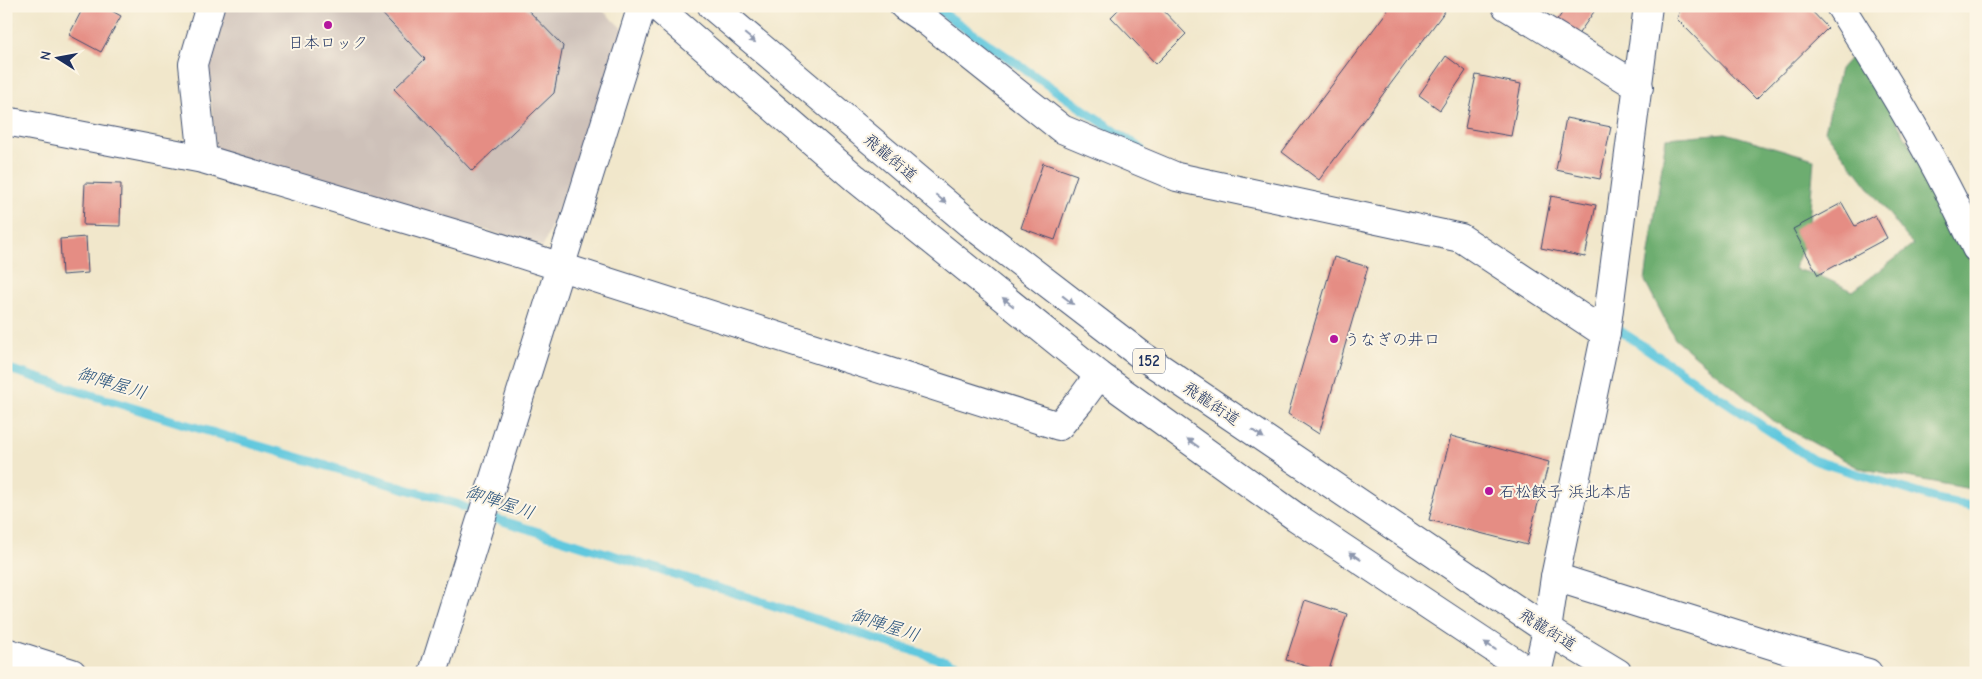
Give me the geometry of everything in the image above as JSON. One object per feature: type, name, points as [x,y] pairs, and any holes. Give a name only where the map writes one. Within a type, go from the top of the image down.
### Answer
[{"type":"main road","points":[[203,159],[197,83],[193,64],[210,6]]},
{"type":"main road","points":[[433,673],[642,6]]},
{"type":"main road","name":"152","points":[[656,6],[855,178],[1099,375],[1296,517],[1531,673]]},
{"type":"main road","name":"飛龍街道","points":[[712,6],[969,223],[1140,355],[1547,630],[1618,673]]},
{"type":"main road","points":[[904,6],[1062,129],[1177,177],[1460,238],[1607,326]]},
{"type":"main road","points":[[1506,6],[1639,87]]},
{"type":"main road","points":[[1536,673],[1547,630],[1555,577],[1607,326],[1648,6]]},
{"type":"main road","points":[[1840,6],[1890,87],[1976,248]]},
{"type":"main road","points":[[6,121],[203,159],[486,243],[1059,426],[1099,375]]},
{"type":"main road","points":[[1555,577],[1781,648],[1868,673]]},
{"type":"main road","points":[[6,652],[72,673]]},
{"type":"shaded area","points":[[224,6],[598,6],[627,33],[543,247],[216,150],[207,66]]},
{"type":"green space","points":[[1857,50],[1947,212],[1976,272],[1976,490],[1859,468],[1775,422],[1675,339],[1645,281],[1666,138],[1726,133],[1814,159],[1808,235],[1794,269],[1818,275],[1853,291],[1913,245],[1825,131],[1840,69]]},
{"type":"building","points":[[84,6],[103,6],[121,16],[101,52],[69,35]]},
{"type":"building","points":[[375,6],[524,6],[563,46],[554,93],[472,171],[394,89],[425,59]]},
{"type":"building","points":[[1122,6],[1159,6],[1186,34],[1156,64],[1111,17]]},
{"type":"building","points":[[1391,6],[1439,6],[1445,11],[1319,180],[1282,152]]},
{"type":"building","points":[[1567,6],[1598,6],[1577,36],[1556,22]]},
{"type":"building","points":[[1681,6],[1807,6],[1828,28],[1756,99],[1677,19]]},
{"type":"building","points":[[1446,56],[1466,71],[1440,110],[1419,95]]},
{"type":"building","points":[[1476,75],[1521,84],[1511,136],[1465,128]]},
{"type":"building","points":[[1566,118],[1611,127],[1600,179],[1556,170]]},
{"type":"building","points":[[1043,163],[1077,175],[1055,240],[1021,228]]},
{"type":"building","points":[[85,183],[121,184],[120,226],[83,225]]},
{"type":"building","points":[[1551,196],[1596,205],[1585,257],[1541,248]]},
{"type":"building","points":[[1842,203],[1855,226],[1875,215],[1887,238],[1818,275],[1793,229]]},
{"type":"building","points":[[86,237],[88,273],[62,275],[60,239]]},
{"type":"building","points":[[1334,257],[1368,267],[1319,434],[1288,414]]},
{"type":"building","name":"石松餃子 浜北本店","points":[[1451,436],[1549,462],[1527,545],[1429,520]]},
{"type":"building","points":[[1305,600],[1347,614],[1328,673],[1286,660]]},
{"type":"waterway","points":[[933,6],[1141,149]]},
{"type":"waterway","points":[[1610,324],[1813,460],[1940,500],[1976,507]]},
{"type":"waterway","name":"御陣屋川","points":[[6,368],[184,424],[457,504],[477,513],[741,595],[982,673]]},
{"type":"place","name":"日本ロック","points":[[328,25]]},
{"type":"place","name":"うなぎの井口","points":[[1334,339]]},
{"type":"place","name":"石松餃子 浜北本店","points":[[1489,491]]}]
